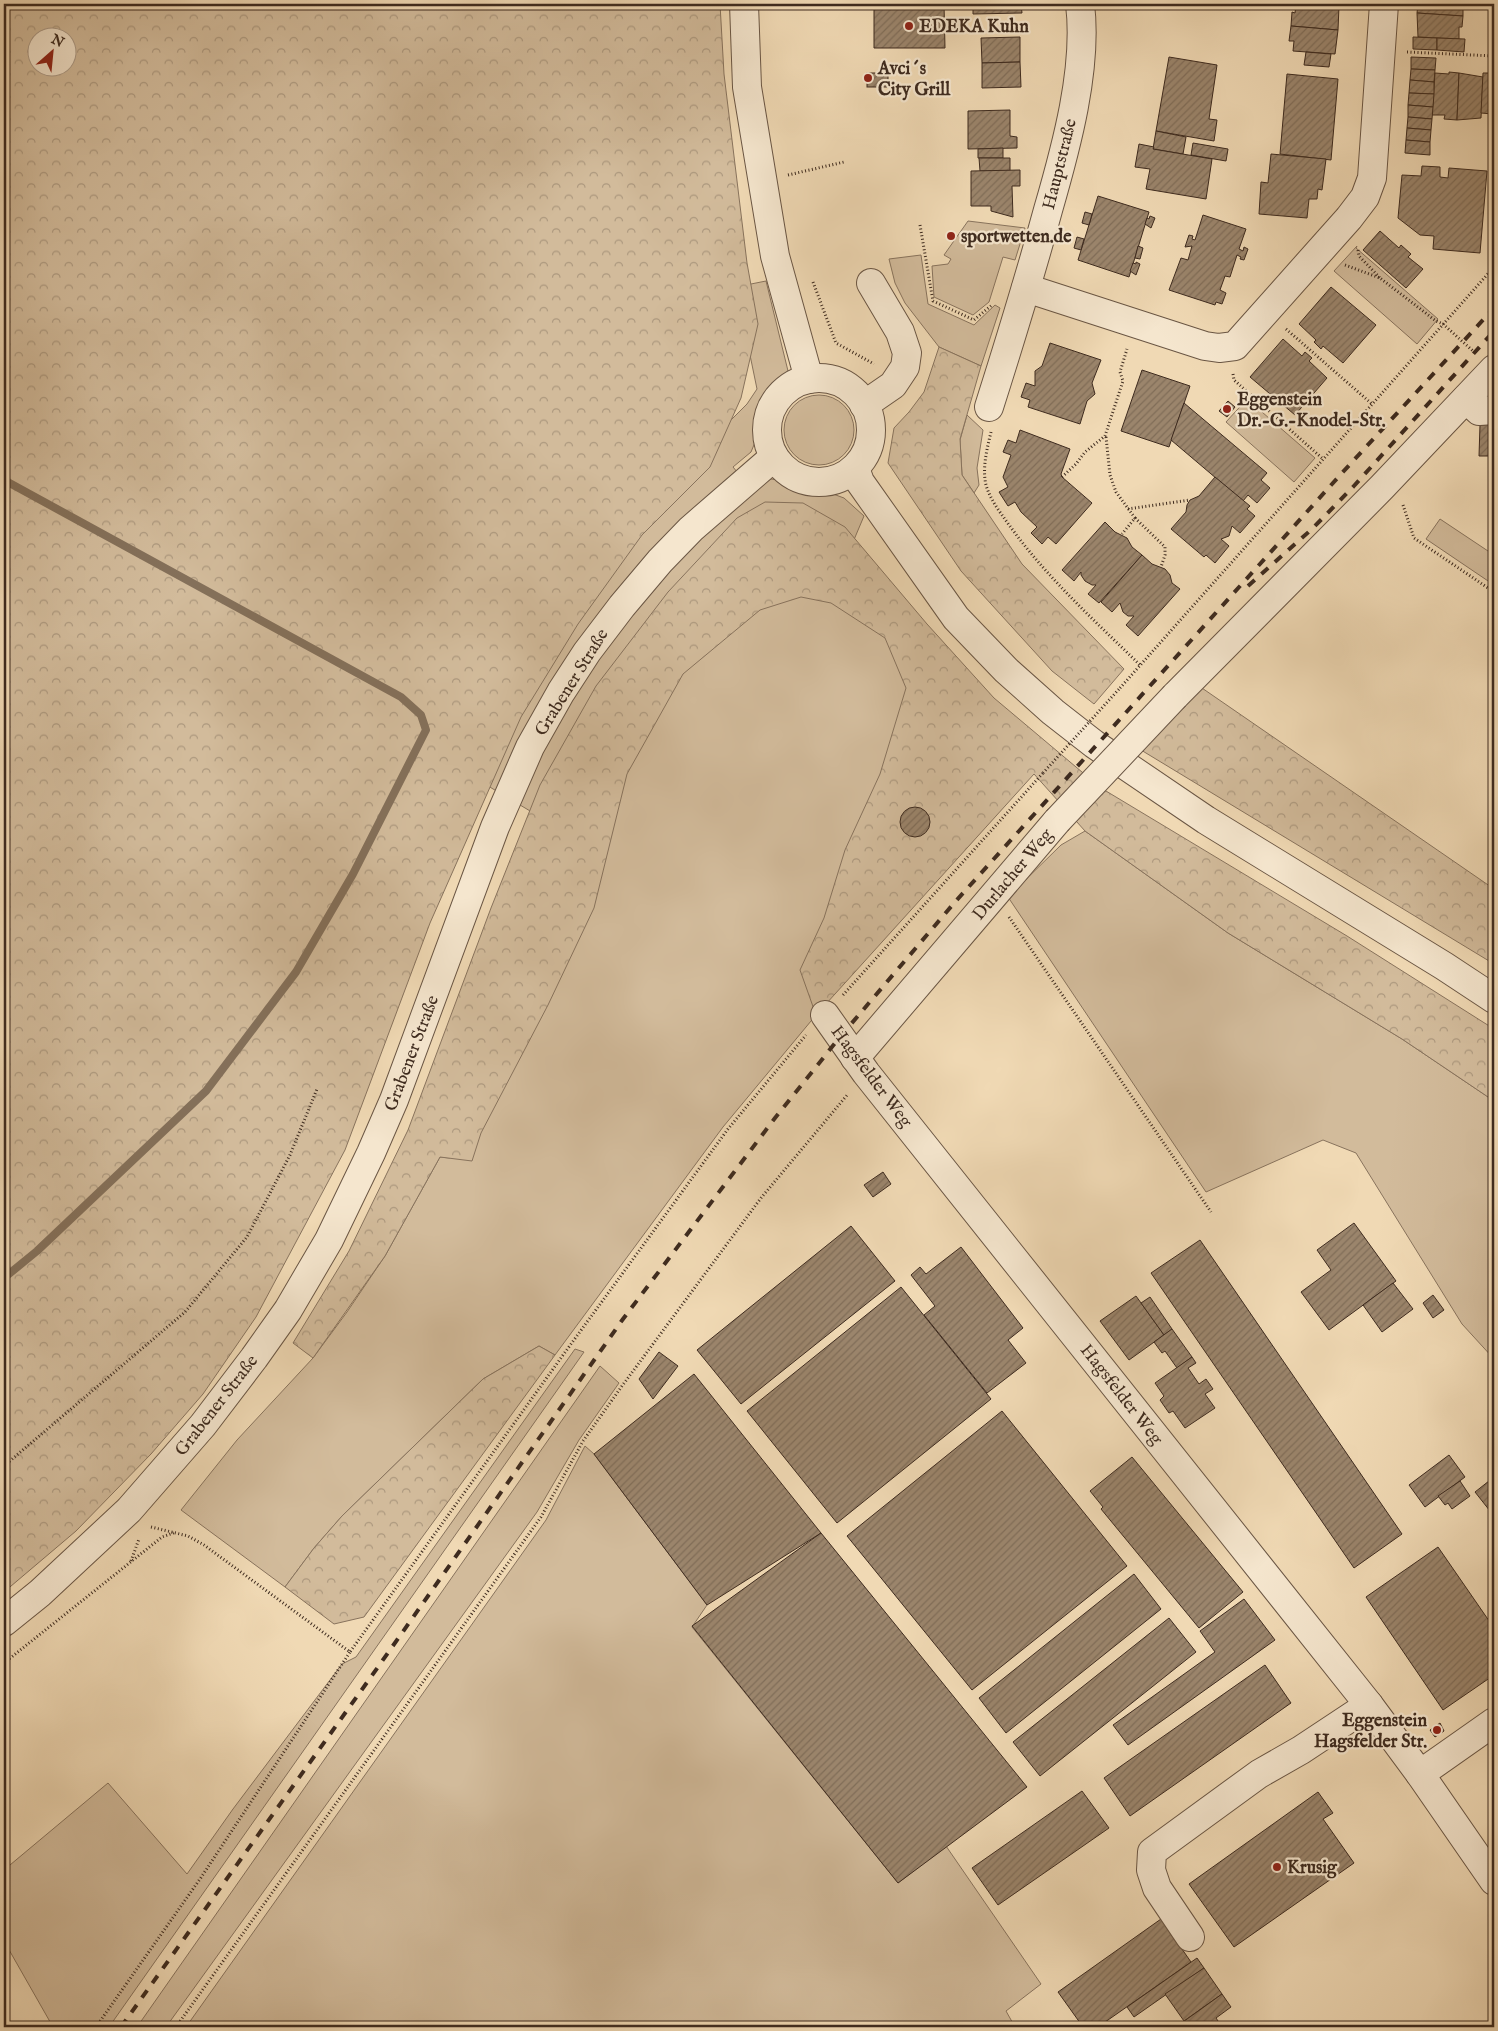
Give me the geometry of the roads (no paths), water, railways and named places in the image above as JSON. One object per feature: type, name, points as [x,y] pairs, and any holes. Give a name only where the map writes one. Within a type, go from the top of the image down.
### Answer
[{"type":"street","points":[[744,4],[747,87],[775,256],[809,379]]},
{"type":"street","name":"Hauptstraße","points":[[989,407],[1026,288],[1071,122],[1082,37],[1080,4]]},
{"type":"street","points":[[1026,288],[1205,346],[1229,348],[1235,346],[1267,312],[1365,197],[1372,178],[1384,4]]},
{"type":"street","points":[[864,405],[893,385],[905,367],[907,353],[900,332],[871,283]]},
{"type":"street","name":"Durlacher Weg","points":[[867,1074],[992,898],[1057,821],[1175,696],[1382,487],[1494,370]]},
{"type":"street","points":[[809,379],[825,379],[841,383],[854,392],[864,405],[870,421],[870,438],[865,454],[855,468],[839,478],[821,482],[803,480],[786,471],[774,457],[767,438],[768,419],[776,400],[791,387],[809,379]]},
{"type":"street","points":[[1466,399],[1479,411],[1494,410]]},
{"type":"street","name":"Grabener Straße","points":[[4,1622],[40,1593],[129,1510],[203,1425],[288,1310],[329,1240],[371,1153],[394,1100],[502,809],[530,747],[561,692],[587,652],[660,561],[691,529],[774,457]]},
{"type":"street","points":[[855,468],[860,482],[956,618],[1006,670],[1053,712],[1094,744],[1206,820],[1444,966],[1494,999]]},
{"type":"street","name":"Hagsfelder Weg","points":[[825,1015],[867,1074],[1368,1705],[1420,1774],[1494,1881]]},
{"type":"street","points":[[1190,1936],[1157,1888],[1151,1870],[1152,1852],[1259,1774],[1301,1750],[1368,1705]]},
{"type":"street","points":[[1420,1774],[1494,1722]]},
{"type":"waterway","points":[[4,480],[401,697],[421,715],[426,730],[353,874],[296,972],[206,1091],[37,1251],[4,1278]]},
{"type":"railway","points":[[121,2027],[623,1319],[775,1118],[840,1037],[955,902],[1342,473],[1494,308]]},
{"type":"railway","points":[[1248,586],[1312,529],[1353,487],[1494,331]]},
{"type":"place","name":"EDEKA Kuhn","points":[[909,26]]},
{"type":"place","name":"Avci´s City Grill","points":[[868,78]]},
{"type":"place","name":"sportwetten.de","points":[[951,236]]},
{"type":"place","name":"Eggenstein Dr.-G.-Knodel-Str.","points":[[1227,409]]},
{"type":"place","name":"Eggenstein Hagsfelder Str.","points":[[1437,1730]]},
{"type":"place","name":"Krusig","points":[[1277,1867]]}]
